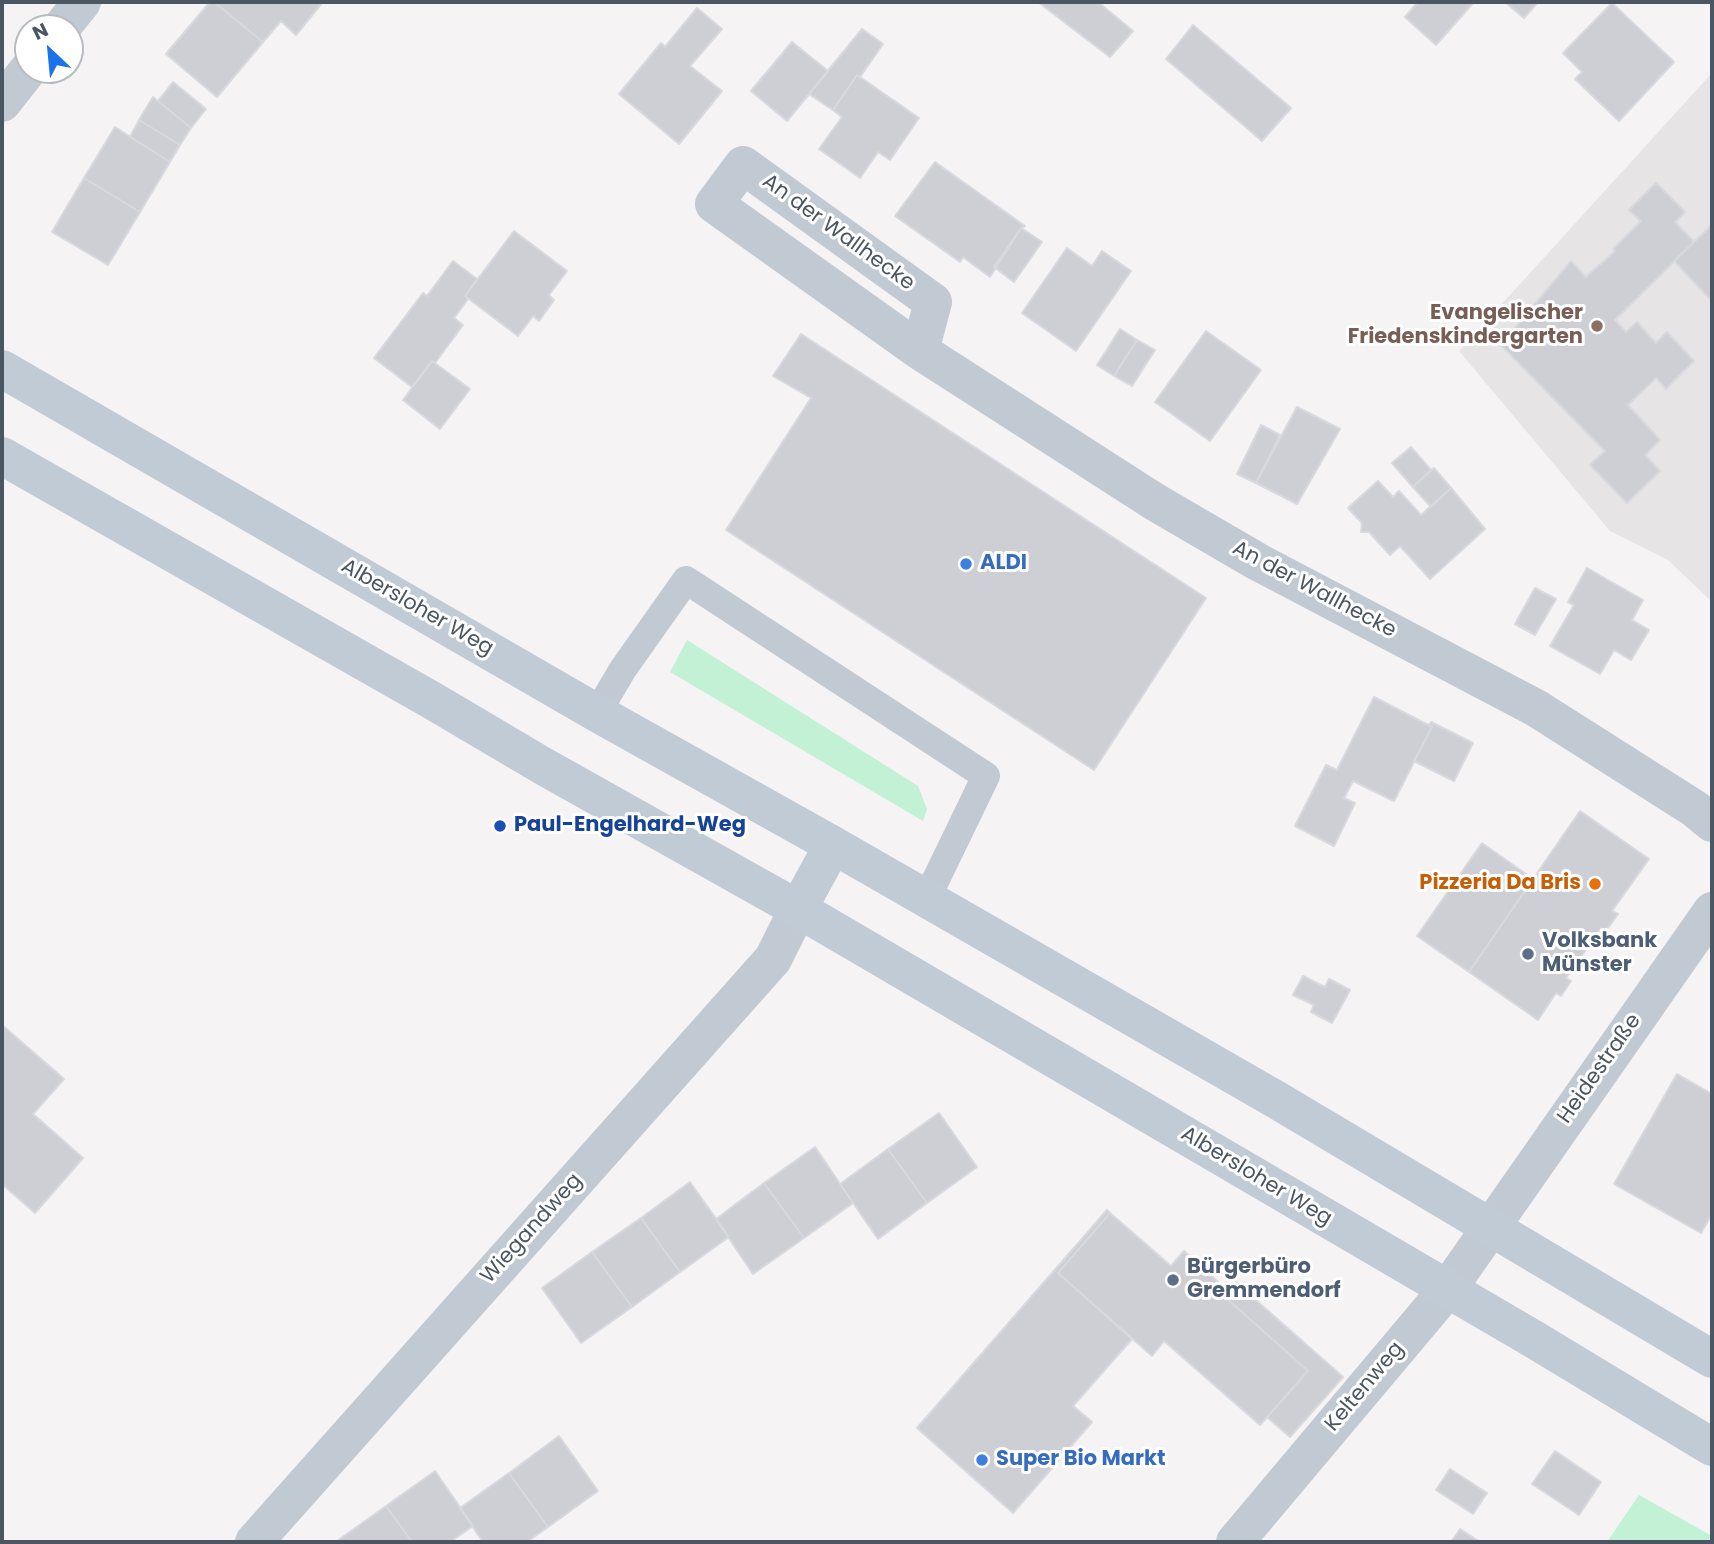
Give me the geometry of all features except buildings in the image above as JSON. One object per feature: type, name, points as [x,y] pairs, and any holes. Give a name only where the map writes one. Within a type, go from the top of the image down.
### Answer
[{"type":"main road","name":"Albersloher Weg","points":[[2,369],[597,713],[1275,1099],[1712,1359]]},
{"type":"main road","name":"Albersloher Weg","points":[[2,456],[798,909],[1535,1340],[1712,1447]]},
{"type":"main road","points":[[798,909],[833,845]]},
{"type":"street","points":[[2,103],[17,84]]},
{"type":"street","name":"An der Wallhecke","points":[[920,351],[933,302],[743,165],[714,204],[920,351],[1155,502],[1258,562],[1536,708],[1695,809],[1712,823]]},
{"type":"street","name":"Wiegandweg","points":[[254,1542],[773,960],[798,909]]},
{"type":"street","name":"Heidestraße","points":[[1490,1228],[1712,911]]},
{"type":"street","name":"Keltenweg","points":[[1234,1542],[1447,1290],[1490,1228]]},
{"type":"lane","points":[[597,713],[623,669],[685,580],[986,776],[926,900]]},
{"type":"shaded area","name":"Evangelischer Friedenskindergarten","points":[[1712,73],[1712,225],[1674,261],[1712,301],[1712,602],[1668,560],[1610,531],[1459,351]]},
{"type":"green space","points":[[687,640],[918,786],[927,809],[923,821],[670,672]]},
{"type":"green space","points":[[1639,1495],[1712,1536],[1712,1542],[1607,1542]]},
{"type":"place","name":"Evangelischer Friedenskindergarten","points":[[1597,326]]},
{"type":"place","name":"ALDI","points":[[966,564]]},
{"type":"place","name":"Paul-Engelhard-Weg","points":[[500,826]]},
{"type":"place","name":"Pizzeria Da Bris","points":[[1595,884]]},
{"type":"place","name":"Volksbank Münster","points":[[1528,954]]},
{"type":"place","name":"Bürgerbüro Gremmendorf","points":[[1173,1280]]},
{"type":"place","name":"Super Bio Markt","points":[[982,1460]]}]
